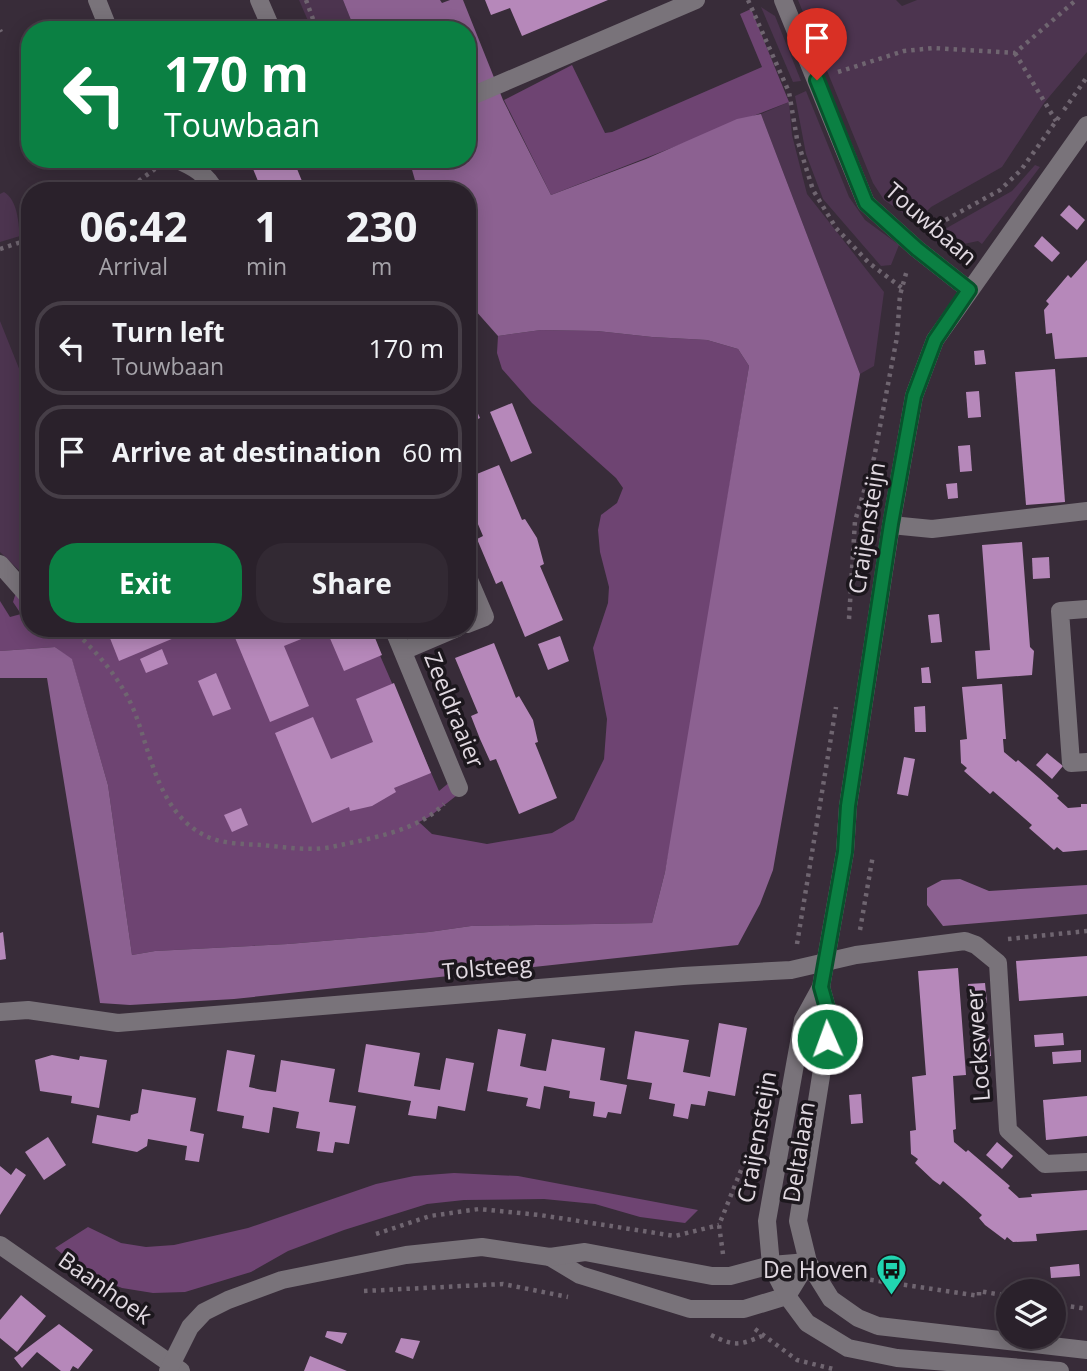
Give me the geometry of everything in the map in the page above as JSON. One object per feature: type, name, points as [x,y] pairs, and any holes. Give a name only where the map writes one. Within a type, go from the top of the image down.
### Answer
[{"type":"street","points":[[97,0],[105,21]]},
{"type":"street","points":[[259,0],[268,21]]},
{"type":"street","points":[[476,94],[696,0]]},
{"type":"street","name":"Touwbaan","points":[[783,0],[866,203],[917,249],[969,290]]},
{"type":"street","name":"Craijensteijn","points":[[787,1296],[771,1265],[767,1221],[803,1020],[821,987],[826,961],[845,852],[848,806],[891,524],[914,396],[935,340],[1083,131]]},
{"type":"street","points":[[192,168],[211,182]]},
{"type":"street","points":[[891,524],[932,528],[1087,511]]},
{"type":"street","points":[[0,564],[21,588]]},
{"type":"street","name":"Zeeldraaier","points":[[476,596],[485,617],[476,620]]},
{"type":"street","points":[[1087,609],[1060,611],[1071,763],[1087,762]]},
{"type":"street","name":"Zeeldraaier","points":[[397,637],[458,788]]},
{"type":"street","name":"Zeeldraaier","points":[[403,651],[436,637]]},
{"type":"street","name":"Tolsteeg","points":[[0,1012],[28,1010],[118,1023],[683,976],[791,970],[856,956],[965,942],[976,945]]},
{"type":"street","name":"Locksweer","points":[[976,945],[998,963],[1008,1130],[1045,1164],[1087,1162]]},
{"type":"street","name":"Craijensteijn","points":[[808,1262],[798,1221],[830,1019],[821,987]]},
{"type":"street","name":"Baanhoek","points":[[0,1245],[174,1369]]},
{"type":"street","points":[[174,1369],[190,1327],[204,1312],[282,1280],[405,1255],[482,1247],[550,1256],[585,1252],[712,1276],[730,1276],[771,1265],[808,1262]]},
{"type":"street","points":[[550,1256],[580,1275],[690,1309],[744,1309],[787,1296],[808,1262]]},
{"type":"street","points":[[808,1262],[831,1299],[858,1318],[878,1326],[1087,1350]]},
{"type":"street","points":[[787,1296],[807,1323],[848,1348],[897,1358],[1060,1371]]},
{"type":"path","points":[[306,0],[314,21]]},
{"type":"path","points":[[748,0],[789,92],[797,139],[813,190],[836,228],[869,263],[902,288]]},
{"type":"path","points":[[830,75],[904,51],[934,48],[1015,53],[1076,0]]},
{"type":"path","points":[[1015,53],[1056,121],[1083,131]]},
{"type":"path","points":[[137,182],[155,168]]},
{"type":"path","points":[[0,249],[21,242]]},
{"type":"path","points":[[79,637],[118,682],[134,711],[164,795],[183,820],[205,836],[237,844],[321,850],[391,833],[412,824],[434,814],[458,788]]},
{"type":"path","points":[[856,956],[873,855]]},
{"type":"path","points":[[976,945],[1019,937],[1087,931]]},
{"type":"path","points":[[835,1274],[979,1296],[979,1291],[996,1294]]},
{"type":"path","points":[[356,1291],[503,1284],[579,1299]]},
{"type":"path","points":[[1066,1306],[1087,1310]]},
{"type":"path","points":[[701,1332],[729,1344],[744,1344],[762,1336],[797,1360],[840,1371]]},
{"type":"shaded area","points":[[299,0],[343,0],[351,21],[308,21]]},
{"type":"shaded area","points":[[343,0],[440,0],[442,3],[463,0],[471,21],[351,21]]},
{"type":"shaded area","points":[[798,0],[896,0],[902,6],[917,0],[1087,0],[1087,52],[1044,103],[1002,167],[931,207],[916,222],[884,200],[873,183]]},
{"type":"shaded area","points":[[761,7],[775,16],[801,81],[793,82]]},
{"type":"shaded area","points":[[751,9],[789,102],[551,195],[504,100],[572,65],[605,133],[612,132],[762,67],[740,14]]},
{"type":"shaded area","points":[[476,32],[503,100],[551,195],[646,159],[737,119],[761,114],[860,374],[773,870],[760,904],[738,945],[234,999],[130,1005],[100,1003],[47,678],[0,678],[0,651],[55,647],[72,659],[108,785],[132,955],[155,951],[288,944],[429,932],[471,926],[652,923],[665,872],[749,366],[738,349],[707,340],[597,331],[541,330],[498,336],[476,311],[476,182],[415,182],[412,168],[476,168]]},
{"type":"shaded area","points":[[806,91],[849,197],[865,220],[899,245],[891,265],[881,266],[823,199],[806,154],[795,96]]},
{"type":"shaded area","points":[[789,102],[792,135],[807,194],[884,292],[874,366],[860,374],[761,114]]},
{"type":"shaded area","points":[[1035,165],[1040,167],[982,244],[978,241],[945,248],[933,240],[945,229],[1012,191]]},
{"type":"shaded area","points":[[4,192],[15,206],[20,236],[0,242],[0,194]]},
{"type":"shaded area","points":[[0,321],[21,374],[21,572],[0,552]]},
{"type":"shaded area","points":[[541,330],[597,331],[707,340],[738,349],[749,366],[678,805],[652,923],[471,926],[429,932],[288,944],[155,951],[132,955],[108,785],[72,660],[55,647],[0,651],[0,601],[10,617],[21,614],[21,637],[372,637],[439,791],[451,781],[456,796],[419,822],[432,834],[487,844],[552,833],[574,820],[604,759],[607,719],[593,648],[608,603],[609,587],[600,552],[598,530],[601,515],[617,503],[623,488],[616,478],[532,403],[502,369],[497,353],[498,336]]},
{"type":"shaded area","points":[[21,576],[21,614],[13,602]]},
{"type":"shaded area","points":[[960,879],[989,891],[1087,885],[1087,914],[943,926],[927,905],[927,888],[942,880]]},
{"type":"shaded area","points":[[454,1173],[518,1176],[698,1210],[685,1223],[640,1217],[595,1204],[544,1199],[464,1200],[427,1204],[344,1230],[288,1251],[251,1272],[185,1292],[153,1293],[122,1288],[85,1273],[55,1248],[88,1227],[121,1243],[146,1247],[174,1245],[248,1228],[376,1184],[414,1176]]},
{"type":"building","points":[[485,0],[608,0],[522,36],[510,8],[491,15]]},
{"type":"building","points":[[253,168],[297,168],[302,182],[258,182]]},
{"type":"building","points":[[1069,205],[1085,220],[1077,230],[1060,215]]},
{"type":"building","points":[[1042,236],[1060,253],[1052,262],[1034,246]]},
{"type":"building","points":[[1087,260],[1087,357],[1055,359],[1052,333],[1046,334],[1044,310],[1049,304],[1046,301],[1068,275],[1071,278]]},
{"type":"building","points":[[984,350],[986,364],[975,365],[974,351]]},
{"type":"building","points":[[1055,369],[1065,502],[1026,505],[1015,372]]},
{"type":"building","points":[[979,391],[981,417],[968,418],[966,392]]},
{"type":"building","points":[[512,403],[532,453],[511,462],[490,412]]},
{"type":"building","points":[[970,445],[972,471],[960,472],[958,446]]},
{"type":"building","points":[[499,465],[522,520],[525,519],[537,538],[544,564],[540,566],[563,620],[525,637],[502,581],[496,584],[477,539],[483,536],[476,519],[476,474]]},
{"type":"building","points":[[957,483],[958,498],[948,499],[946,484]]},
{"type":"building","points":[[1022,542],[1030,647],[1034,651],[1032,675],[977,679],[975,651],[990,650],[982,545]]},
{"type":"building","points":[[1049,557],[1050,578],[1033,579],[1032,558]]},
{"type":"building","points":[[939,614],[942,642],[931,643],[928,615]]},
{"type":"building","points":[[560,636],[569,661],[548,670],[538,644]]},
{"type":"building","points":[[110,637],[176,637],[119,661]]},
{"type":"building","points":[[235,637],[306,637],[284,646],[309,706],[270,722]]},
{"type":"building","points":[[329,637],[375,637],[382,655],[344,671]]},
{"type":"building","points":[[494,643],[516,698],[519,696],[533,720],[538,742],[535,743],[557,798],[519,814],[496,759],[490,761],[480,739],[471,716],[478,713],[455,658]]},
{"type":"building","points":[[162,649],[168,664],[146,673],[140,659]]},
{"type":"building","points":[[929,667],[931,683],[922,683],[921,668]]},
{"type":"building","points":[[216,673],[231,709],[213,716],[198,681]]},
{"type":"building","points":[[394,683],[431,773],[394,788],[396,792],[372,806],[350,811],[349,807],[312,823],[275,733],[313,717],[331,759],[373,742],[356,699]]},
{"type":"building","points":[[1002,684],[1006,739],[1003,739],[1004,752],[1039,778],[1068,808],[1087,804],[1087,850],[1063,852],[1057,847],[1054,850],[1029,828],[1032,825],[993,791],[990,794],[964,771],[967,768],[961,763],[960,740],[967,739],[962,687]]},
{"type":"building","points":[[925,706],[926,732],[915,732],[914,707]]},
{"type":"building","points":[[1047,753],[1063,766],[1052,779],[1036,765]]},
{"type":"building","points":[[904,757],[915,759],[908,796],[897,794]]},
{"type":"building","points":[[241,808],[248,825],[232,832],[224,815]]},
{"type":"building","points":[[3,932],[6,959],[0,960],[0,933]]},
{"type":"building","points":[[1087,956],[1087,996],[1019,1001],[1016,961]]},
{"type":"building","points":[[958,968],[966,1075],[953,1076],[956,1129],[953,1130],[954,1142],[966,1152],[968,1150],[1010,1186],[1008,1188],[1019,1198],[1032,1197],[1031,1194],[1087,1190],[1087,1230],[1036,1234],[1037,1241],[1013,1242],[1007,1237],[1005,1240],[985,1225],[979,1218],[982,1215],[963,1198],[943,1181],[940,1185],[933,1180],[915,1163],[918,1159],[911,1154],[910,1131],[916,1130],[912,1077],[926,1075],[918,971]]},
{"type":"building","points":[[985,983],[987,1003],[970,1005],[968,984]]},
{"type":"building","points":[[719,1023],[747,1028],[735,1096],[708,1091],[705,1106],[691,1104],[688,1119],[673,1116],[675,1104],[649,1099],[652,1083],[627,1079],[635,1031],[689,1040],[683,1072],[710,1077]]},
{"type":"building","points":[[498,1029],[526,1034],[520,1066],[533,1069],[546,1071],[552,1039],[605,1048],[600,1080],[627,1085],[621,1114],[608,1112],[606,1118],[593,1116],[595,1102],[569,1098],[570,1091],[544,1086],[540,1109],[526,1106],[528,1098],[487,1091]]},
{"type":"building","points":[[1063,1033],[1064,1045],[1035,1047],[1034,1035]]},
{"type":"building","points":[[989,1035],[991,1056],[974,1057],[972,1037]]},
{"type":"building","points":[[366,1044],[420,1053],[414,1086],[440,1090],[446,1058],[474,1063],[465,1111],[438,1106],[436,1119],[408,1115],[411,1101],[358,1092]]},
{"type":"building","points":[[227,1050],[255,1055],[249,1087],[262,1090],[276,1092],[281,1060],[335,1069],[329,1102],[356,1106],[349,1144],[335,1142],[333,1153],[317,1151],[320,1132],[296,1128],[299,1112],[273,1107],[269,1133],[242,1128],[244,1116],[217,1111]]},
{"type":"building","points":[[1081,1050],[1081,1062],[1053,1064],[1052,1052]]},
{"type":"building","points":[[52,1055],[79,1060],[80,1056],[107,1060],[99,1108],[71,1103],[72,1096],[40,1091],[35,1060]]},
{"type":"building","points":[[142,1089],[196,1098],[190,1131],[204,1134],[199,1162],[185,1160],[187,1146],[148,1139],[147,1146],[137,1152],[92,1143],[97,1115],[130,1121],[131,1115],[138,1113]]},
{"type":"building","points":[[861,1094],[863,1123],[851,1124],[849,1095]]},
{"type":"building","points":[[1087,1096],[1087,1136],[1046,1140],[1043,1100]]},
{"type":"building","points":[[48,1137],[66,1165],[44,1180],[25,1152]]},
{"type":"building","points":[[997,1142],[1013,1156],[1002,1169],[986,1155]]},
{"type":"building","points":[[0,1166],[11,1175],[16,1168],[26,1175],[0,1215]]},
{"type":"building","points":[[1079,1264],[1080,1276],[1051,1278],[1050,1267]]},
{"type":"building","points":[[21,1295],[46,1316],[17,1352],[0,1338],[0,1320]]},
{"type":"building","points":[[59,1324],[93,1350],[78,1369],[73,1366],[70,1371],[61,1371],[37,1352],[22,1368],[14,1358]]},
{"type":"building","points":[[327,1331],[347,1333],[342,1344],[325,1337]]},
{"type":"building","points":[[401,1338],[420,1341],[413,1359],[395,1352]]},
{"type":"building","points":[[310,1356],[347,1371],[304,1371]]},
{"type":"place","name":"De Hoven","points":[[891,1297]]},
{"type":"route","points":[[817,80],[866,203],[917,249],[969,290],[935,340],[914,396],[891,524],[848,806],[845,852],[821,987],[830,1019],[827,1039]]}]
